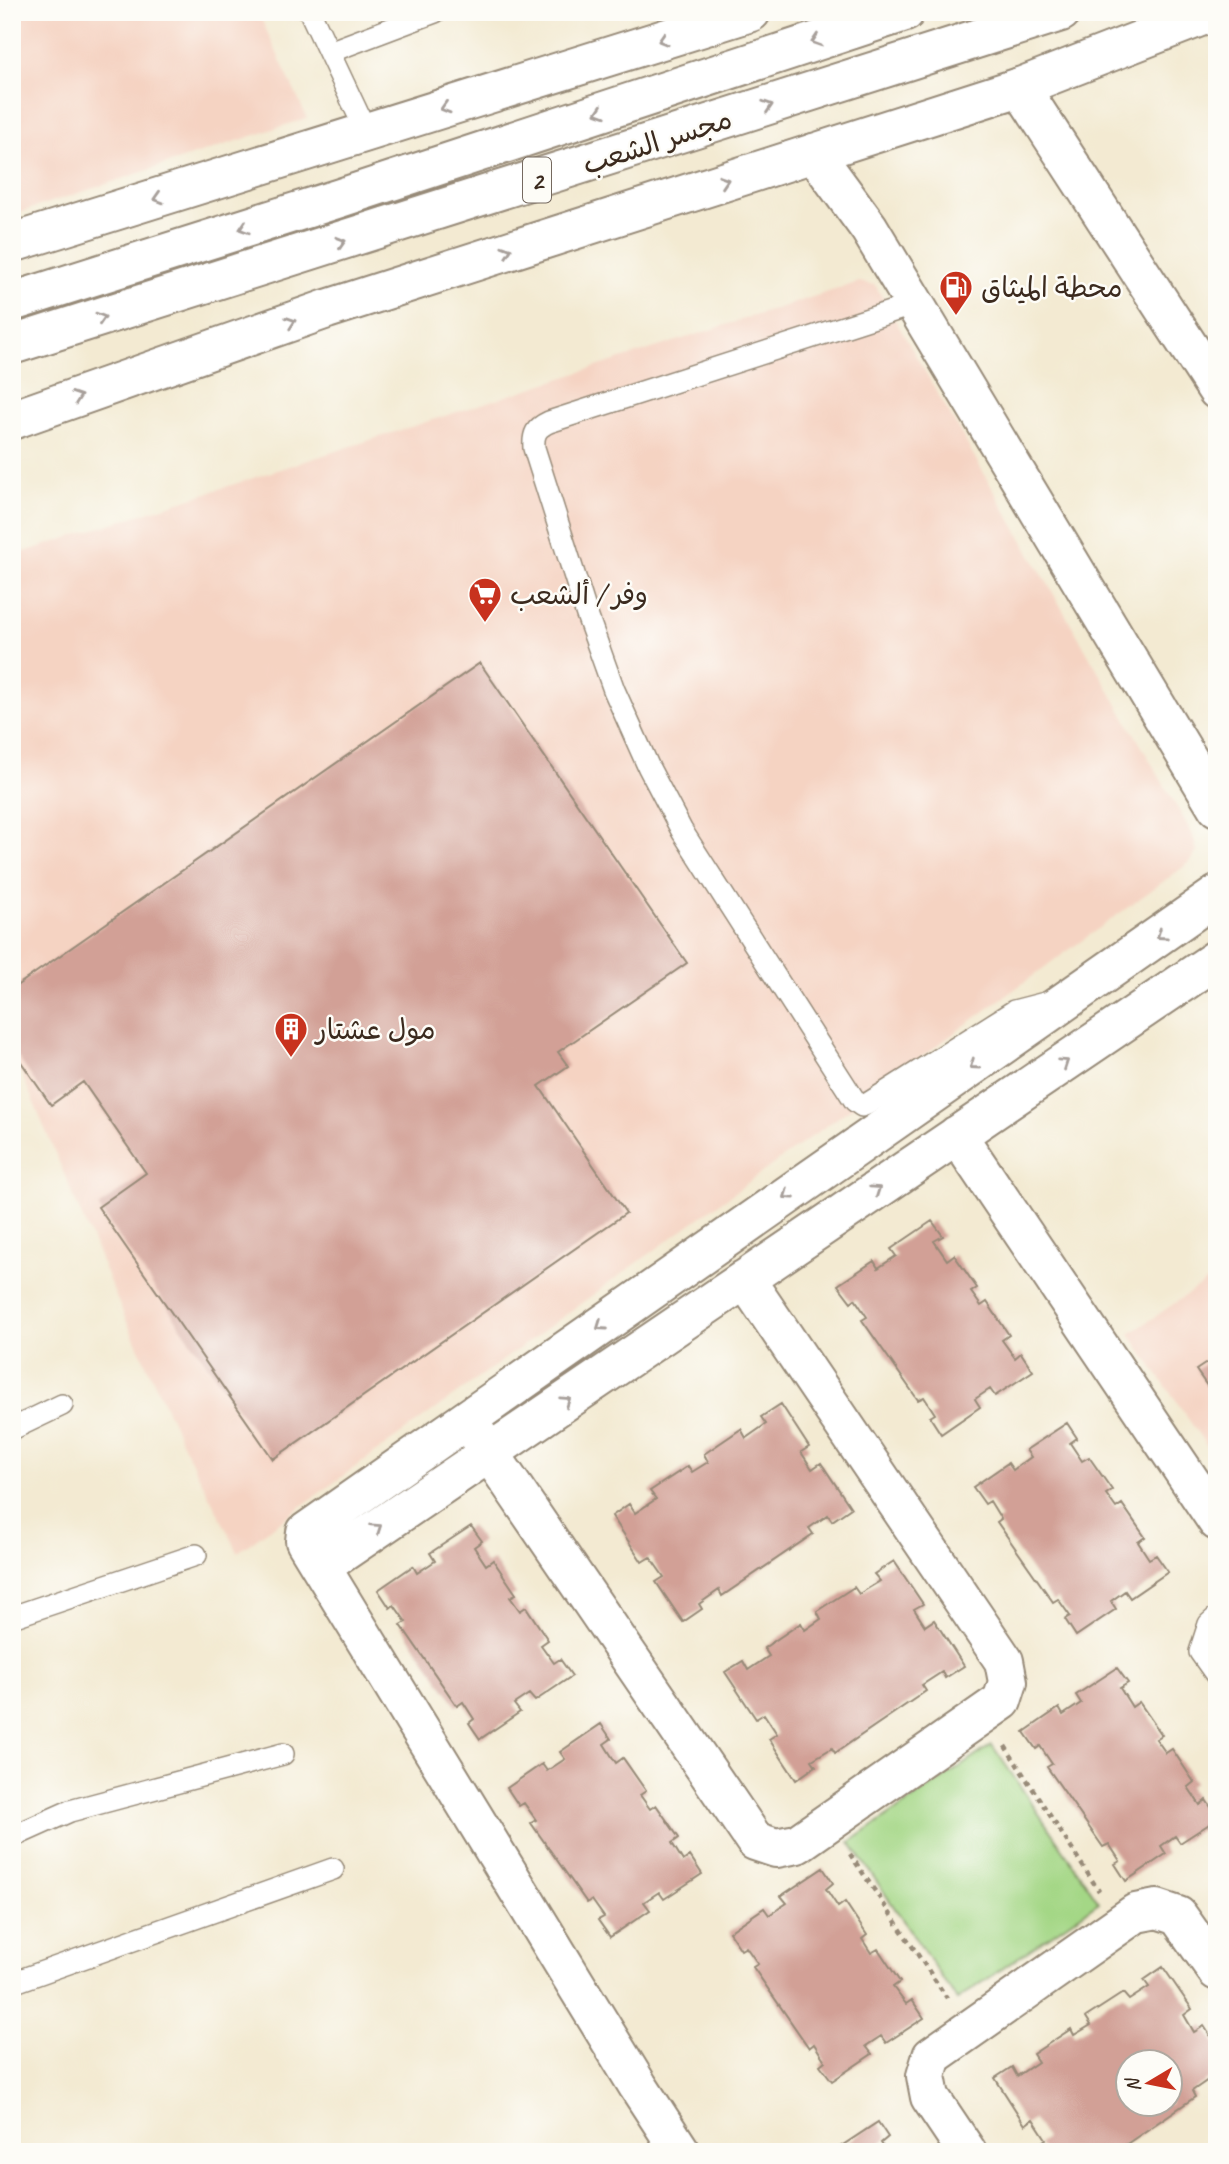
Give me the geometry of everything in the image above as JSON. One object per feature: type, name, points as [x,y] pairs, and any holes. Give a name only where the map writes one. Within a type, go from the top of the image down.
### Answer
[{"type":"main road","points":[[12,243],[751,12]]},
{"type":"main road","name":"مجسر الشعب","points":[[12,302],[340,198],[905,12]]},
{"type":"main road","name":"مجسر الشعب","points":[[12,345],[1060,12]]},
{"type":"main road","points":[[12,420],[327,309],[1020,87],[1213,12]]},
{"type":"main road","points":[[1020,87],[1217,390]]},
{"type":"main road","points":[[814,153],[869,228],[1217,807]]},
{"type":"main road","points":[[681,2152],[305,1541],[306,1532],[1217,895]]},
{"type":"main road","points":[[321,1567],[1217,959]]},
{"type":"main road","points":[[957,1135],[1217,1521]]},
{"type":"main road","points":[[467,1420],[755,1841],[776,1848],[797,1844],[1002,1702],[1008,1682],[1004,1661],[745,1279]]},
{"type":"main road","points":[[967,2152],[930,2098],[926,2076],[932,2056],[1136,1913],[1157,1909],[1178,1916],[1217,1972]]},
{"type":"lane","points":[[310,12],[367,133]]},
{"type":"lane","points":[[329,52],[435,12]]},
{"type":"lane","points":[[915,304],[550,422],[538,427],[533,437],[534,448],[610,678],[649,768],[682,831],[855,1101],[862,1106],[867,1104],[1014,1011],[1074,995]]},
{"type":"lane","points":[[12,1429],[62,1405]]},
{"type":"lane","points":[[12,1617],[196,1555]]},
{"type":"lane","points":[[1217,1617],[1209,1624],[1200,1652],[1217,1676]]},
{"type":"lane","points":[[12,1837],[70,1811],[283,1754]]},
{"type":"lane","points":[[12,1983],[333,1869]]},
{"type":"path","points":[[985,1714],[1121,1924]]},
{"type":"path","points":[[828,1822],[969,2030]]},
{"type":"shaded area","points":[[12,12],[258,12],[307,118],[12,215]]},
{"type":"shaded area","points":[[859,282],[875,285],[1193,835],[1197,852],[1189,863],[238,1552],[182,1443],[122,1311],[12,1051],[12,556]]},
{"type":"shaded area","points":[[1217,1274],[1217,1461],[1130,1334]]},
{"type":"green space","points":[[992,1745],[1099,1902],[957,2000],[850,1842]]},
{"type":"building","name":"مول عشتار","points":[[480,663],[687,963],[558,1052],[568,1066],[539,1086],[626,1213],[273,1459],[98,1207],[146,1173],[83,1082],[51,1105],[12,1049],[12,989]]},
{"type":"building","points":[[932,1221],[943,1236],[934,1241],[947,1260],[954,1255],[977,1288],[971,1292],[981,1306],[987,1302],[1009,1335],[1002,1340],[1015,1358],[1021,1353],[1033,1371],[995,1396],[990,1389],[975,1399],[980,1407],[941,1434],[930,1417],[935,1414],[924,1397],[918,1400],[862,1320],[867,1317],[855,1299],[851,1302],[838,1285],[874,1261],[878,1268],[896,1256],[891,1249]]},
{"type":"building","points":[[1217,1356],[1217,1400],[1196,1370]]},
{"type":"building","points":[[781,1404],[809,1447],[801,1452],[812,1469],[821,1463],[851,1508],[832,1521],[828,1515],[809,1528],[813,1534],[722,1596],[719,1590],[699,1604],[702,1609],[683,1622],[656,1582],[664,1577],[650,1557],[642,1562],[612,1516],[629,1504],[635,1513],[656,1499],[650,1491],[688,1466],[692,1472],[708,1462],[704,1454],[741,1429],[746,1438],[766,1424],[761,1417]]},
{"type":"building","points":[[1067,1423],[1077,1438],[1070,1443],[1082,1461],[1089,1457],[1112,1490],[1106,1494],[1116,1508],[1122,1504],[1145,1537],[1138,1542],[1149,1559],[1156,1555],[1168,1572],[1130,1598],[1125,1591],[1111,1601],[1116,1609],[1076,1636],[1065,1619],[1070,1616],[1058,1599],[1053,1602],[997,1522],[1001,1519],[990,1501],[985,1504],[973,1487],[1008,1463],[1013,1470],[1031,1457],[1026,1450]]},
{"type":"building","points":[[471,1526],[482,1541],[474,1547],[486,1565],[493,1560],[516,1594],[510,1597],[520,1611],[526,1607],[548,1640],[541,1645],[554,1663],[560,1659],[572,1676],[535,1701],[529,1694],[514,1704],[520,1712],[480,1739],[469,1723],[474,1719],[463,1702],[457,1706],[401,1625],[406,1622],[394,1605],[390,1608],[378,1590],[413,1566],[417,1573],[435,1561],[430,1553]]},
{"type":"building","points":[[894,1561],[923,1604],[914,1609],[925,1626],[934,1620],[964,1666],[945,1678],[942,1672],[922,1685],[926,1691],[835,1753],[832,1748],[812,1760],[816,1766],[796,1780],[769,1739],[777,1734],[764,1714],[756,1719],[725,1672],[743,1661],[748,1670],[769,1656],[764,1648],[801,1623],[805,1630],[821,1619],[817,1611],[854,1587],[859,1594],[880,1581],[874,1574]]},
{"type":"building","points":[[1117,1668],[1128,1683],[1120,1688],[1132,1707],[1139,1702],[1162,1735],[1156,1739],[1166,1753],[1172,1749],[1194,1782],[1188,1787],[1200,1805],[1206,1800],[1217,1816],[1217,1819],[1180,1843],[1175,1836],[1161,1846],[1166,1854],[1126,1881],[1115,1864],[1120,1861],[1109,1844],[1103,1847],[1047,1767],[1052,1764],[1040,1746],[1036,1749],[1024,1732],[1059,1708],[1063,1715],[1081,1703],[1076,1695]]},
{"type":"building","points":[[601,1724],[611,1739],[604,1744],[616,1763],[623,1758],[646,1791],[640,1795],[650,1809],[656,1805],[679,1838],[672,1843],[683,1861],[690,1856],[702,1874],[664,1899],[659,1892],[644,1902],[650,1910],[610,1937],[598,1920],[604,1917],[592,1900],[587,1903],[531,1823],[536,1820],[524,1803],[519,1806],[507,1788],[542,1764],[547,1771],[565,1759],[560,1752]]},
{"type":"building","points":[[823,1868],[833,1883],[826,1889],[838,1907],[845,1902],[867,1935],[862,1939],[871,1953],[878,1949],[900,1982],[893,1987],[906,2004],[912,2000],[924,2018],[886,2043],[881,2036],[866,2046],[872,2054],[832,2081],[820,2065],[825,2061],[814,2044],[809,2048],[753,1967],[758,1964],[746,1947],[741,1950],[729,1932],[764,1908],[769,1915],[787,1903],[781,1896]]},
{"type":"building","points":[[1163,1967],[1192,2009],[1184,2015],[1194,2032],[1204,2026],[1217,2046],[1217,2082],[1215,2084],[1211,2078],[1192,2091],[1195,2097],[1184,2105],[1184,2048],[1114,2048],[1114,2118],[1164,2118],[1115,2152],[1044,2152],[1039,2144],[1046,2139],[1033,2119],[1025,2125],[995,2078],[1012,2067],[1017,2076],[1038,2062],[1033,2054],[1071,2029],[1074,2035],[1091,2025],[1086,2017],[1123,1993],[1129,2000],[1149,1987],[1144,1980]]},
{"type":"building","points":[[878,2122],[888,2137],[881,2143],[887,2152],[838,2152],[837,2149]]},
{"type":"place","name":"محطة الميثاق","points":[[956,317]]},
{"type":"place","name":"وفر / ألشعب","points":[[485,624]]},
{"type":"place","name":"مول عشتار","points":[[291,1059]]}]
